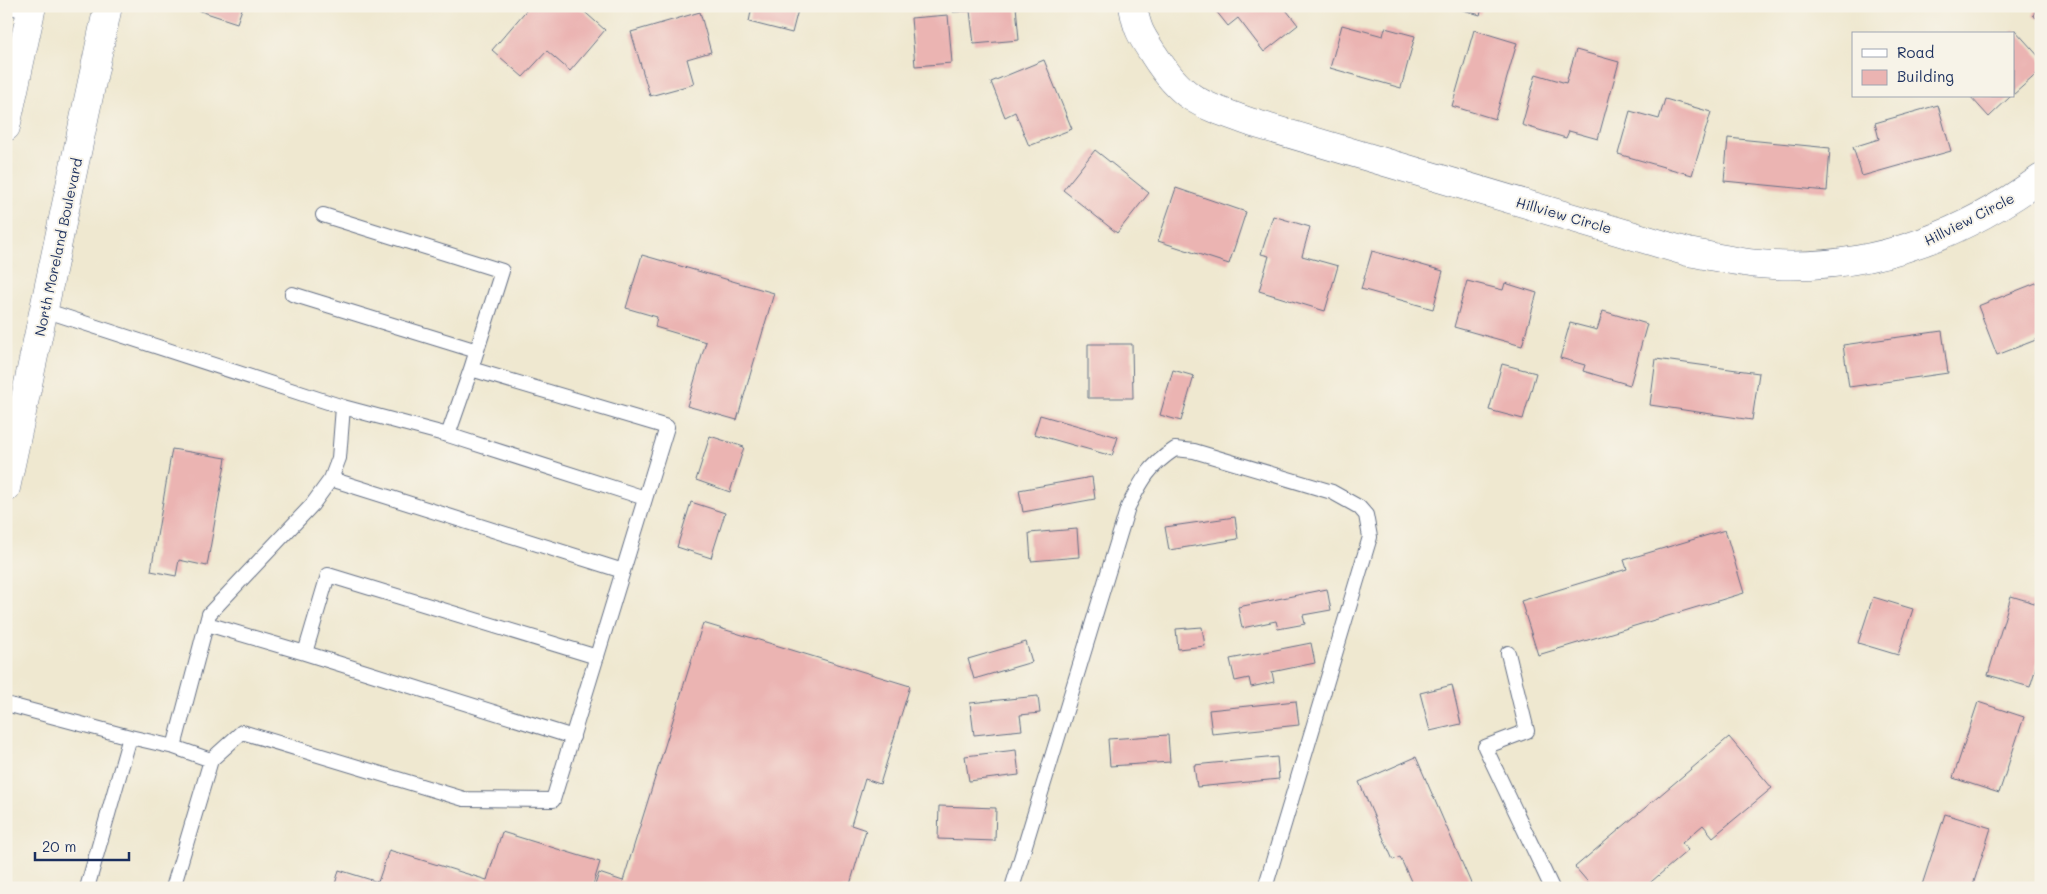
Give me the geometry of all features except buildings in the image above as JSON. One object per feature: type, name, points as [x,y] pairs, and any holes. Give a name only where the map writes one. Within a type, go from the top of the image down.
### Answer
[{"type":"street","name":"North Moreland Boulevard","points":[[6,488],[108,6]]},
{"type":"street","name":"Hillview Circle","points":[[1133,6],[1136,28],[1168,77],[1186,94],[1204,106],[1253,123],[1688,252],[1759,264],[1818,264],[1887,254],[1920,245],[1974,220],[2013,198],[2041,178]]},
{"type":"street","points":[[6,128],[24,9]]},
{"type":"lane","points":[[323,215],[502,271],[448,435]]},
{"type":"lane","points":[[292,294],[477,351]]},
{"type":"lane","points":[[44,310],[343,407],[448,435],[645,498]]},
{"type":"lane","points":[[173,888],[211,760],[242,732],[464,799],[553,800],[667,427],[471,369]]},
{"type":"lane","points":[[174,747],[209,614],[312,505],[331,479],[339,458],[343,407]]},
{"type":"lane","points":[[1012,888],[1128,507],[1144,477],[1158,460],[1175,449],[1194,451],[1332,492],[1359,507],[1366,515],[1370,537],[1265,888]]},
{"type":"lane","points":[[331,479],[623,571]]},
{"type":"lane","points":[[305,653],[328,575],[596,657]]},
{"type":"lane","points":[[207,624],[573,737]]},
{"type":"lane","points":[[1508,653],[1527,731],[1485,747],[1552,888]]},
{"type":"lane","points":[[6,704],[174,747],[211,760]]},
{"type":"lane","points":[[87,888],[130,737]]}]
